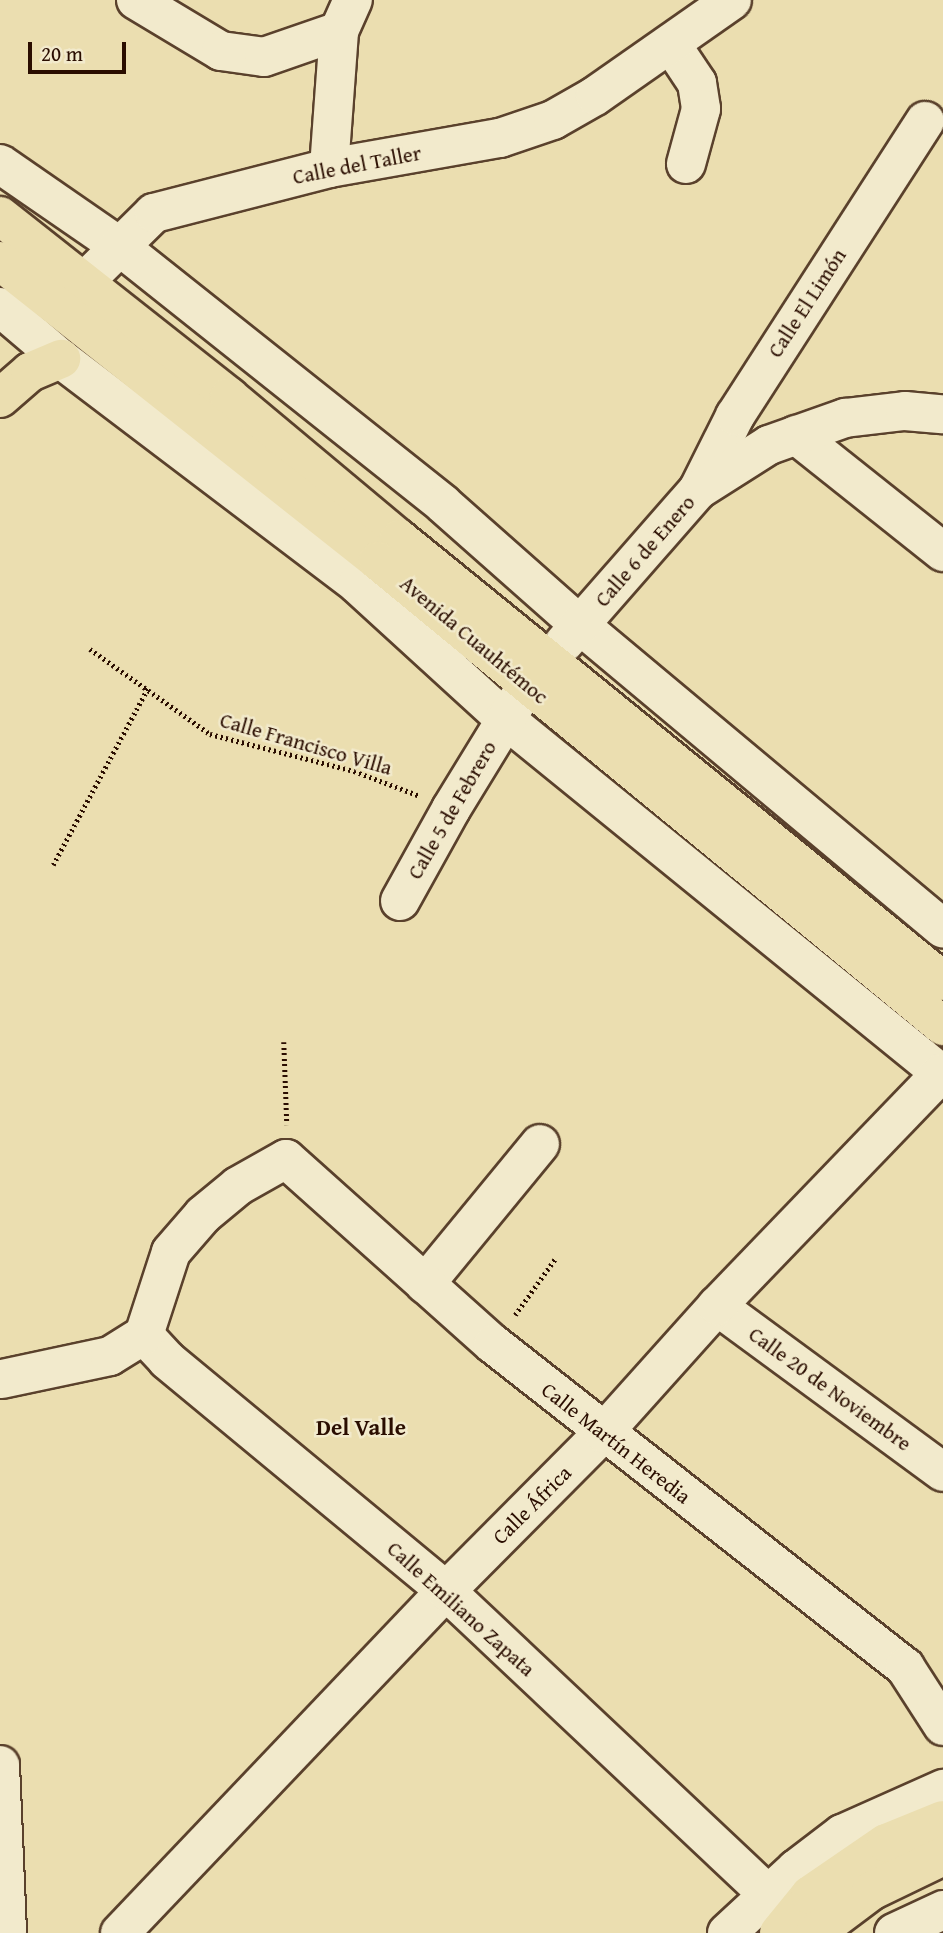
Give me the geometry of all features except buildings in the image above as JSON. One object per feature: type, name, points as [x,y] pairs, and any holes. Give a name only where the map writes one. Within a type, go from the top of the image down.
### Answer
[{"type":"main road","name":"Avenida Cuauhtémoc","points":[[0,216],[73,296],[378,561],[538,673],[943,981]]},
{"type":"main road","name":"Avenida Cuauhtémoc","points":[[0,261],[73,296]]},
{"type":"main road","points":[[0,398],[30,372],[61,359]]},
{"type":"main road","name":"Avenida Cuauhtémoc","points":[[538,673],[943,1026]]},
{"type":"main road","points":[[779,1933],[810,1895],[886,1843],[943,1820]]},
{"type":"main road","points":[[815,1933],[871,1891],[943,1856]]},
{"type":"street","points":[[136,0],[221,51],[264,57],[346,16]]},
{"type":"street","name":"Calle del Taller","points":[[73,296],[154,213],[328,168],[500,138],[553,120],[595,96],[732,0]]},
{"type":"street","points":[[328,168],[346,16]]},
{"type":"street","points":[[671,44],[697,83],[701,109],[686,164]]},
{"type":"street","name":"Calle El Limón","points":[[698,490],[735,416],[925,121]]},
{"type":"street","points":[[0,164],[119,246],[443,504],[580,625],[943,929]]},
{"type":"street","points":[[0,307],[61,359],[356,584],[504,718],[942,1074]]},
{"type":"street","name":"Calle 6 de Enero","points":[[504,718],[538,673],[698,490],[769,445],[845,418],[905,411],[943,414]]},
{"type":"street","points":[[796,435],[943,552]]},
{"type":"street","name":"Calle 5 de Febrero","points":[[400,901],[504,718]]},
{"type":"street","name":"Calle África","points":[[120,1933],[446,1591],[603,1433],[717,1306],[942,1074]]},
{"type":"street","points":[[425,1284],[540,1144]]},
{"type":"street","points":[[2,1379],[110,1356],[144,1335],[171,1252],[203,1215],[229,1193],[286,1159]]},
{"type":"street","name":"Calle Martín Heredia","points":[[286,1159],[493,1344],[603,1433],[905,1667],[943,1726]]},
{"type":"street","name":"Calle 20 de Noviembre","points":[[717,1306],[943,1472]]},
{"type":"street","name":"Calle Emiliano Zapata","points":[[144,1335],[167,1360],[446,1591],[769,1895]]},
{"type":"street","points":[[0,1765],[7,1933]]},
{"type":"street","points":[[727,1933],[842,1834],[943,1789]]},
{"type":"street","points":[[894,1933],[943,1910]]},
{"type":"path","name":"Calle Francisco Villa","points":[[90,649],[209,734],[354,771],[451,808]]},
{"type":"path","points":[[53,865],[148,688]]},
{"type":"path","points":[[284,1042],[286,1159]]},
{"type":"path","points":[[493,1344],[555,1259]]},
{"type":"district","name":"Del Valle","points":[[361,1427]]}]
